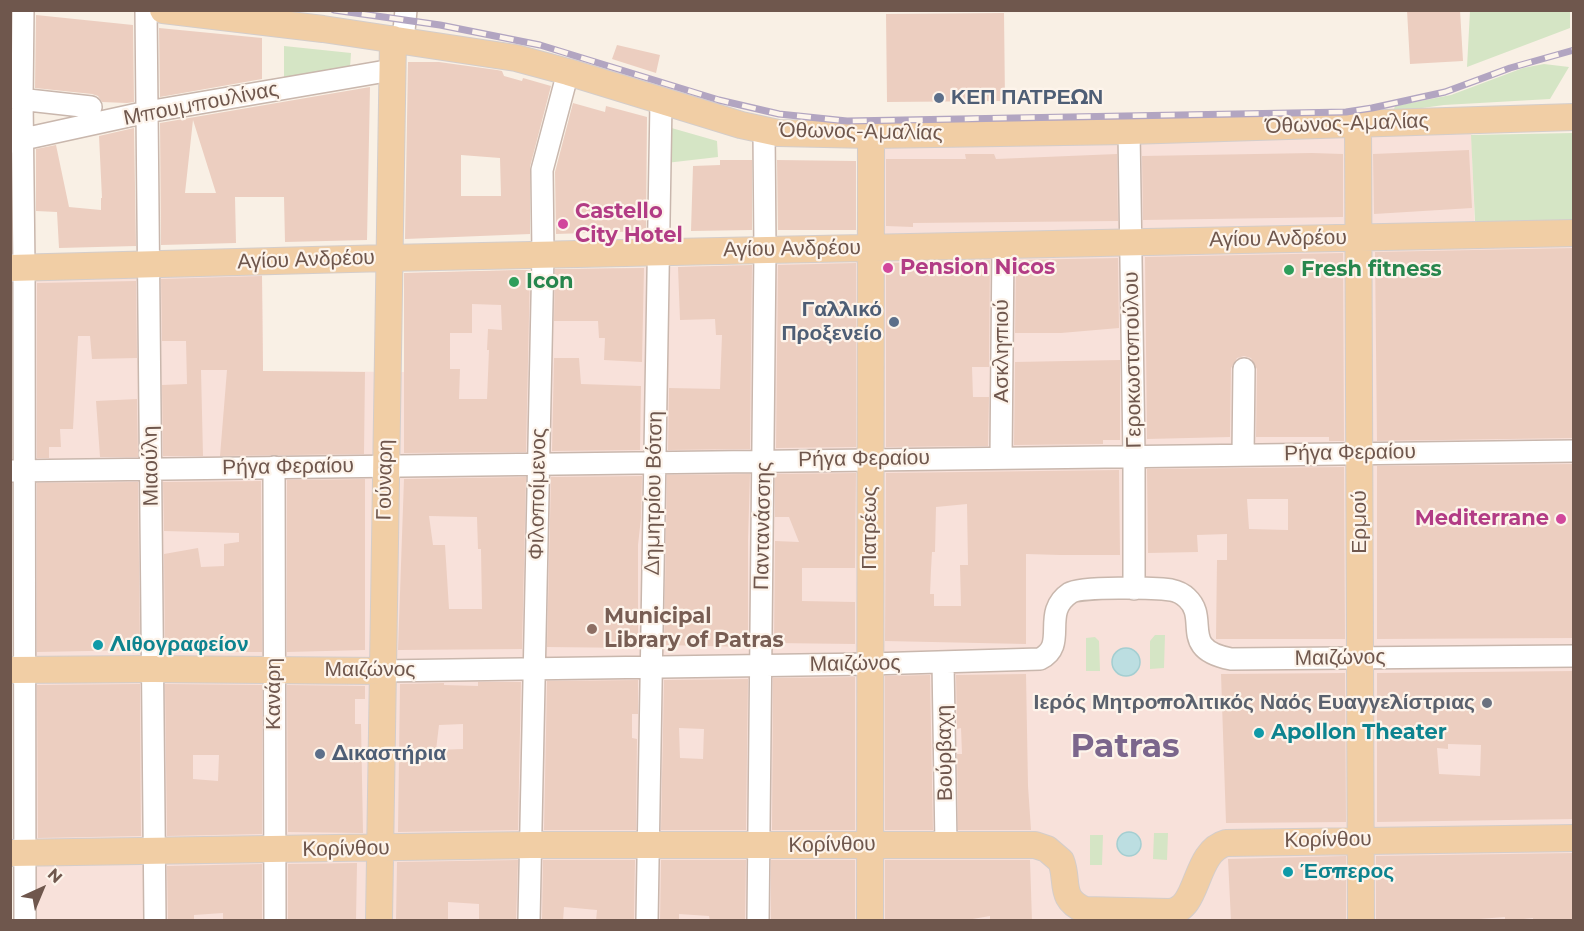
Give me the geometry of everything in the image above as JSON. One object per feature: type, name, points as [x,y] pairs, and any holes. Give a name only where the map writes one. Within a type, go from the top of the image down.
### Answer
[{"type":"main road","name":"Όθωνος-Αμαλίας","points":[[163,10],[482,52],[568,72],[660,102],[778,133],[871,135],[1129,130],[1574,117]]},
{"type":"main road","name":"Γούναρη","points":[[379,921],[392,70],[398,40]]},
{"type":"main road","name":"Ερμού","points":[[1358,124],[1361,921]]},
{"type":"main road","name":"Πατρέως","points":[[870,921],[871,135]]},
{"type":"main road","name":"Αγίου Ανδρέου","points":[[17,268],[543,254],[1574,233]]},
{"type":"main road","name":"Μαιζώνος","points":[[17,670],[382,671]]},
{"type":"main road","name":"Κορίνθου","points":[[17,853],[531,845],[1041,846],[1051,851],[1062,863],[1065,889],[1072,903],[1077,907],[1085,910],[1138,916],[1181,909],[1207,856],[1223,843],[1574,838]]},
{"type":"street","points":[[23,10],[16,99],[17,853],[25,921]]},
{"type":"street","name":"Μιαούλη","points":[[146,10],[155,921]]},
{"type":"street","points":[[398,40],[406,10]]},
{"type":"street","name":"Μπουμπουλίνας","points":[[16,142],[147,112],[392,70]]},
{"type":"street","name":"Φιλοποίμενος","points":[[530,921],[543,254],[542,170],[568,72]]},
{"type":"street","points":[[16,99],[91,108]]},
{"type":"street","name":"Δημητρίου Βότση","points":[[647,921],[660,102]]},
{"type":"street","name":"Παντανάσσης","points":[[758,921],[765,250],[764,130]]},
{"type":"street","name":"Γεροκωστοπούλου","points":[[1129,130],[1134,589]]},
{"type":"street","name":"Ασκληπιού","points":[[1001,458],[1003,245]]},
{"type":"street","points":[[1243,455],[1244,369]]},
{"type":"street","name":"Ρήγα Φεραίου","points":[[17,471],[1574,451]]},
{"type":"street","name":"Κανάρη","points":[[274,467],[275,921]]},
{"type":"street","name":"Μαιζώνος","points":[[382,671],[870,664],[1040,659],[1048,654],[1054,645],[1055,613],[1058,605],[1070,593],[1077,590],[1134,589],[1173,591],[1184,595],[1195,610],[1200,643],[1208,651],[1236,659],[1574,656]]},
{"type":"street","name":"Βούρβαχη","points":[[943,662],[946,845]]},
{"type":"shaded area","points":[[1471,123],[1475,233],[871,248],[871,135]]},
{"type":"shaded area","points":[[1573,245],[1573,920],[33,920],[31,278],[262,275],[263,371],[404,372],[404,273]]},
{"type":"green space","points":[[1470,11],[1570,11],[1570,28],[1467,67]]},
{"type":"green space","points":[[284,46],[351,53],[350,68],[284,79]]},
{"type":"green space","points":[[1544,64],[1569,67],[1550,99],[1444,105],[1393,112],[1395,106],[1451,95],[1523,68]]},
{"type":"green space","points":[[668,127],[717,141],[718,157],[666,163]]},
{"type":"green space","points":[[1573,133],[1573,221],[1475,221],[1471,135]]},
{"type":"green space","points":[[1155,635],[1165,635],[1164,668],[1150,669],[1150,641]]},
{"type":"green space","points":[[1095,637],[1099,641],[1100,671],[1086,671],[1086,638]]},
{"type":"green space","points":[[1154,833],[1168,833],[1167,860],[1153,859]]},
{"type":"green space","points":[[1090,835],[1103,835],[1102,865],[1090,865]]},
{"type":"water","points":[[1126,648],[1136,652],[1140,662],[1136,672],[1126,676],[1116,672],[1112,662],[1116,652]]},
{"type":"water","points":[[1129,832],[1138,835],[1141,844],[1138,853],[1129,856],[1120,853],[1117,844],[1120,835]]},
{"type":"building","points":[[1407,10],[1460,10],[1463,61],[1410,64]]},
{"type":"building","points":[[1004,13],[1005,101],[887,102],[886,14]]},
{"type":"building","points":[[36,15],[133,25],[134,102],[102,102],[98,96],[92,94],[35,88]]},
{"type":"building","points":[[159,28],[262,38],[262,79],[160,97]]},
{"type":"building","points":[[617,45],[660,55],[656,73],[612,59]]},
{"type":"building","points":[[408,62],[439,62],[497,70],[502,71],[504,76],[522,81],[523,78],[551,86],[530,167],[530,234],[405,239]],"holes":[[[461,155],[500,158],[501,196],[461,196]]]},
{"type":"building","points":[[370,87],[367,240],[285,242],[284,197],[235,197],[236,243],[161,245],[160,123]],"holes":[[[193,120],[216,193],[185,193]]]},
{"type":"building","points":[[573,103],[605,112],[606,106],[647,117],[646,231],[556,234],[555,172]]},
{"type":"building","points":[[134,128],[136,246],[59,248],[57,212],[36,211],[36,149],[56,145],[69,207],[101,210],[99,136]]},
{"type":"building","points":[[1469,150],[1472,208],[1374,214],[1373,154]]},
{"type":"building","points":[[965,154],[994,154],[996,159],[1117,154],[1118,221],[913,223],[913,227],[886,226],[886,159],[966,159]]},
{"type":"building","points":[[1343,154],[1343,217],[1143,220],[1142,156]]},
{"type":"building","points":[[720,160],[752,160],[752,230],[691,231],[693,166],[720,165]]},
{"type":"building","points":[[777,160],[856,161],[856,230],[778,230]]},
{"type":"building","points":[[1574,248],[1574,438],[1377,441],[1375,252]]},
{"type":"building","points":[[1343,253],[1344,441],[1329,441],[1329,437],[1256,437],[1257,369],[1251,358],[1244,356],[1237,358],[1231,368],[1230,437],[1147,439],[1145,257]]},
{"type":"building","points":[[1118,258],[1119,328],[1061,333],[1015,333],[1016,260]]},
{"type":"building","points":[[990,260],[989,367],[972,367],[973,397],[989,397],[988,446],[886,447],[886,263]]},
{"type":"building","points":[[856,263],[856,447],[776,448],[778,265]]},
{"type":"building","points":[[752,265],[750,449],[668,450],[669,388],[720,389],[722,335],[716,335],[715,319],[680,320],[678,267]]},
{"type":"building","points":[[644,268],[642,362],[604,360],[605,338],[599,338],[598,321],[554,321],[555,269]]},
{"type":"building","points":[[530,270],[526,452],[404,453],[404,273]],"holes":[[[472,304],[501,305],[502,330],[488,329],[487,399],[459,399],[460,369],[450,369],[450,333],[472,333]]]},
{"type":"building","points":[[262,276],[263,371],[365,372],[364,454],[220,456],[227,370],[201,370],[203,456],[163,456],[162,385],[187,384],[186,341],[162,341],[161,279]]},
{"type":"building","points":[[136,281],[137,358],[92,359],[90,336],[78,336],[73,429],[60,429],[61,447],[49,447],[49,458],[37,458],[37,283]]},
{"type":"building","points":[[554,358],[579,358],[581,384],[641,386],[640,450],[552,451]]},
{"type":"building","points":[[1120,360],[1120,440],[1103,440],[1103,444],[1014,445],[1015,362]]},
{"type":"building","points":[[137,399],[138,457],[100,457],[96,401]]},
{"type":"building","points":[[1574,464],[1574,638],[1377,639],[1377,466]]},
{"type":"building","points":[[1344,467],[1345,639],[1216,639],[1217,560],[1227,560],[1227,534],[1197,535],[1198,552],[1148,553],[1147,469]],"holes":[[[1247,499],[1288,499],[1288,530],[1249,529]]]},
{"type":"building","points":[[1119,470],[1120,555],[1026,554],[1026,644],[885,641],[886,473]],"holes":[[[967,504],[968,565],[960,565],[961,606],[934,606],[934,594],[930,594],[932,552],[935,552],[936,507]]]},
{"type":"building","points":[[856,473],[855,568],[802,568],[802,601],[855,602],[855,644],[774,643],[775,541],[799,542],[789,517],[775,517],[775,474]]},
{"type":"building","points":[[750,474],[748,642],[746,642],[746,647],[664,645],[667,475]]},
{"type":"building","points":[[642,476],[638,545],[638,648],[547,647],[551,477]]},
{"type":"building","points":[[526,477],[522,649],[398,650],[404,479]],"holes":[[[429,516],[477,517],[478,549],[481,549],[482,609],[449,609],[445,545],[433,545]]]},
{"type":"building","points":[[365,479],[365,650],[287,652],[287,480]]},
{"type":"building","points":[[261,481],[262,652],[165,652],[164,554],[198,548],[201,567],[224,566],[224,544],[239,542],[239,533],[164,531],[163,482]]},
{"type":"building","points":[[138,482],[140,650],[37,652],[37,483]]},
{"type":"building","points":[[1574,671],[1574,819],[1377,822],[1377,673]],"holes":[[[1448,744],[1481,745],[1480,776],[1439,774],[1437,748],[1448,749]]]},
{"type":"building","points":[[1345,673],[1346,822],[1226,823],[1221,674]]},
{"type":"building","points":[[1026,674],[1031,830],[958,830],[957,754],[962,754],[961,728],[957,729],[956,675]]},
{"type":"building","points":[[930,675],[933,830],[885,830],[885,676]]},
{"type":"building","points":[[855,677],[855,830],[772,830],[773,678]]},
{"type":"building","points":[[748,679],[746,830],[661,830],[664,680]],"holes":[[[679,728],[704,729],[703,759],[680,758]]]},
{"type":"building","points":[[638,680],[638,714],[632,714],[632,738],[637,739],[636,830],[544,830],[547,681]]},
{"type":"building","points":[[478,682],[521,682],[518,830],[398,832],[400,684],[444,683],[444,685],[478,686]],"holes":[[[463,724],[463,749],[436,750],[439,725]]]},
{"type":"building","points":[[140,684],[141,836],[38,838],[37,685]]},
{"type":"building","points":[[165,684],[262,685],[262,834],[167,836]],"holes":[[[193,755],[219,755],[218,781],[193,779]]]},
{"type":"building","name":"Δικαστήρια","points":[[287,685],[365,686],[365,699],[355,699],[355,724],[361,724],[363,833],[288,832]]},
{"type":"building","points":[[1574,853],[1574,921],[1533,921],[1533,918],[1505,921],[1505,917],[1376,921],[1376,856]]},
{"type":"building","points":[[1346,856],[1346,921],[1231,921],[1228,859]]},
{"type":"building","points":[[518,860],[516,921],[479,921],[479,904],[448,902],[448,921],[396,921],[397,862]]},
{"type":"building","points":[[543,860],[635,860],[634,921],[596,921],[597,910],[564,907],[563,921],[542,921]]},
{"type":"building","points":[[661,860],[746,860],[745,921],[710,921],[709,916],[679,914],[679,921],[660,921]]},
{"type":"building","points":[[771,860],[855,860],[855,921],[771,921]]},
{"type":"building","points":[[885,860],[1030,860],[1032,921],[990,921],[990,916],[961,921],[885,921]]},
{"type":"building","points":[[357,863],[356,921],[288,921],[288,864]]},
{"type":"building","points":[[262,864],[262,921],[223,921],[223,913],[194,915],[194,921],[168,921],[167,866]]},
{"type":"railway","points":[[334,10],[440,25],[540,45],[719,100],[779,114],[847,121],[1346,112],[1445,92],[1510,68],[1574,50]]},
{"type":"place","name":"ΚΕΠ ΠΑΤΡΕΩΝ","points":[[939,98]]},
{"type":"place","name":"Castello City Hotel","points":[[563,224]]},
{"type":"place","name":"Pension Nicos","points":[[888,268]]},
{"type":"place","name":"Fresh fitness","points":[[1289,270]]},
{"type":"place","name":"Icon","points":[[514,282]]},
{"type":"place","name":"Γαλλικό Προξενείο","points":[[894,322]]},
{"type":"place","name":"Mediterrane","points":[[1561,519]]},
{"type":"place","name":"Municipal Library of Patras","points":[[592,629]]},
{"type":"place","name":"Λιθογραφείον","points":[[98,645]]},
{"type":"place","name":"Ιερός Μητροπολιτικός Ναός Ευαγγελίστριας","points":[[1487,703]]},
{"type":"place","name":"Apollon Theater","points":[[1259,733]]},
{"type":"place","name":"Δικαστήρια","points":[[320,754]]},
{"type":"place","name":"Έσπερος","points":[[1288,872]]},
{"type":"district","name":"Patras","points":[[1125,747]]}]
